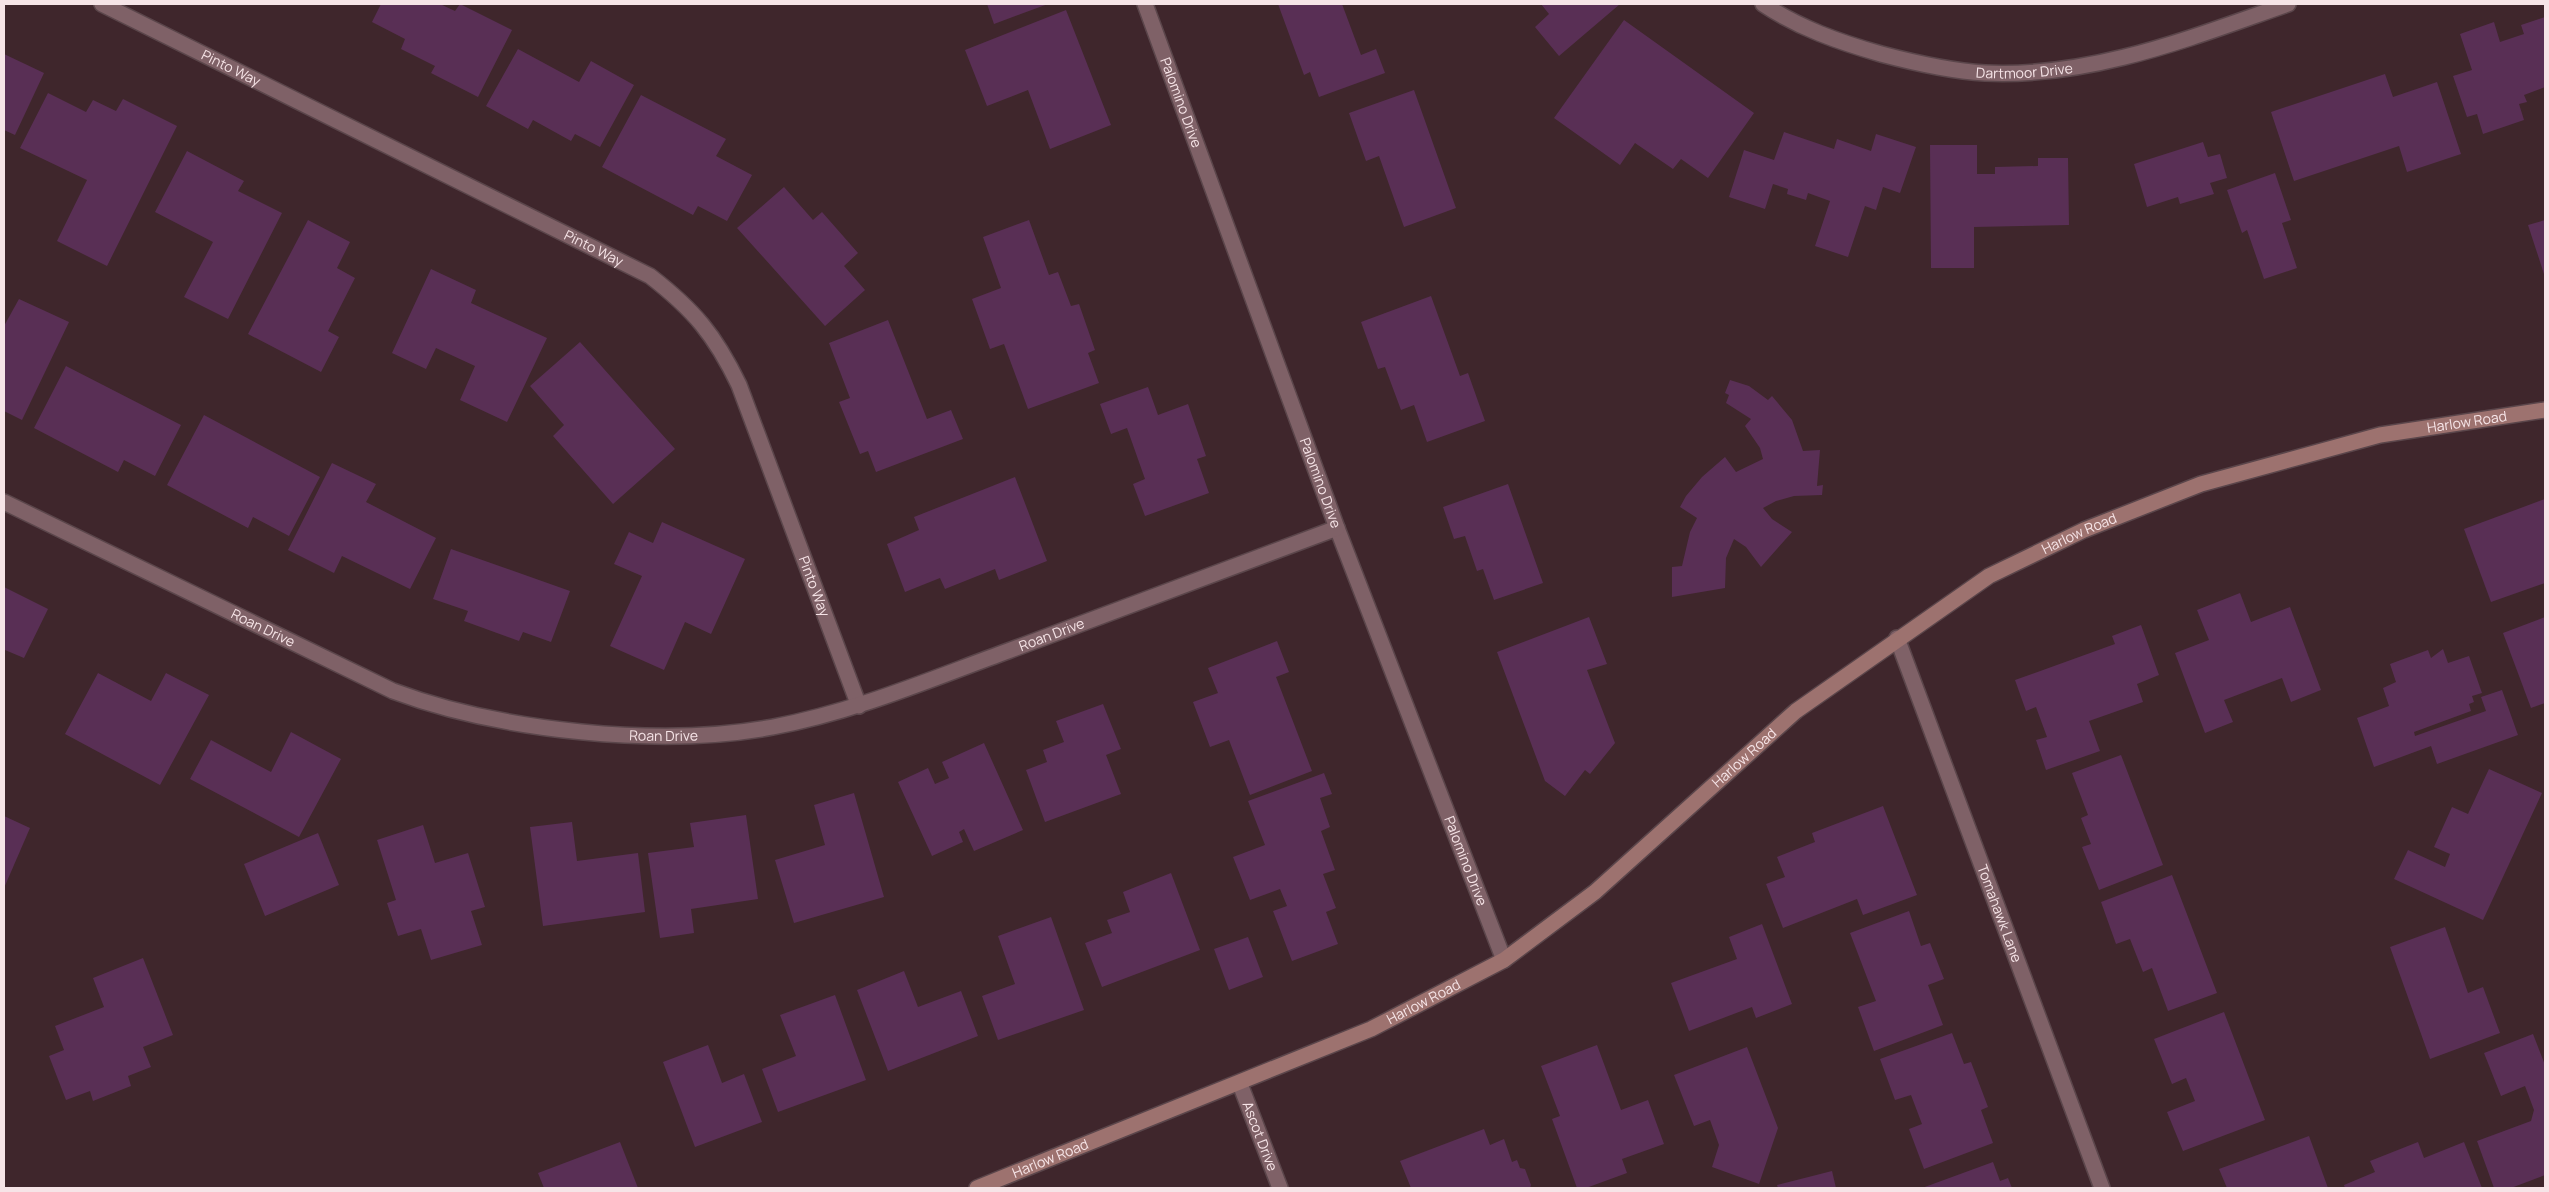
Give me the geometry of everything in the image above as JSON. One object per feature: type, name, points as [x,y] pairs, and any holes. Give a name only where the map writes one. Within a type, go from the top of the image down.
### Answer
[{"type":"main road","name":"Harlow Road","points":[[977,1188],[1240,1084],[1371,1029],[1504,960],[1595,892],[1796,711],[1897,638],[1989,576],[2084,530],[2201,484],[2380,435],[2545,410]]},
{"type":"street","name":"Pinto Way","points":[[102,4],[650,276],[677,297],[713,336],[739,385],[859,706]]},
{"type":"street","name":"Palomino Drive","points":[[1144,4],[1337,528],[1504,960]]},
{"type":"street","name":"Dartmoor Drive","points":[[1763,4],[1807,29],[1844,44],[1941,68],[1985,73],[2066,69],[2140,54],[2288,4]]},
{"type":"street","name":"Roan Drive","points":[[4,502],[393,691],[428,705],[473,716],[565,729],[610,734],[661,735],[719,733],[772,727],[859,706],[1337,528]]},
{"type":"street","name":"Tomahawk Lane","points":[[1897,638],[2102,1188]]},
{"type":"street","name":"Ascot Drive","points":[[1240,1084],[1280,1188]]},
{"type":"building","points":[[381,4],[440,4],[455,11],[460,4],[512,30],[478,97],[431,73],[435,66],[401,49],[405,39],[372,22]]},
{"type":"building","points":[[987,4],[1048,4],[994,24]]},
{"type":"building","points":[[1278,4],[1342,4],[1361,55],[1376,49],[1385,73],[1319,97],[1310,72],[1304,75]]},
{"type":"building","points":[[1541,4],[1620,4],[1559,56],[1535,27],[1549,14]]},
{"type":"building","points":[[1066,10],[1111,125],[1050,149],[1028,90],[987,106],[965,50]]},
{"type":"building","points":[[2545,17],[2545,87],[2524,95],[2527,102],[2519,104],[2524,120],[2483,134],[2477,114],[2467,117],[2453,76],[2472,70],[2460,34],[2494,22],[2500,42],[2524,34],[2521,25]]},
{"type":"building","points":[[1624,20],[1754,113],[1708,178],[1681,159],[1673,169],[1635,143],[1620,165],[1554,118]]},
{"type":"building","points":[[518,49],[579,82],[591,61],[634,85],[600,147],[575,134],[571,141],[533,120],[528,129],[486,106]]},
{"type":"building","points":[[4,54],[44,73],[15,135],[4,130]]},
{"type":"building","points":[[2385,74],[2393,97],[2437,82],[2461,154],[2407,172],[2399,146],[2294,181],[2271,112]]},
{"type":"building","points":[[1414,90],[1456,208],[1404,227],[1379,156],[1366,161],[1349,113]]},
{"type":"building","points":[[48,93],[86,112],[93,100],[116,111],[123,99],[177,126],[107,266],[57,241],[87,180],[20,148]]},
{"type":"building","points":[[641,95],[726,139],[716,156],[752,175],[727,221],[698,206],[693,215],[602,167]]},
{"type":"building","points":[[1784,132],[1834,149],[1837,139],[1871,151],[1876,134],[1916,147],[1900,193],[1883,187],[1876,210],[1865,206],[1848,257],[1815,246],[1830,201],[1808,193],[1806,200],[1787,194],[1788,189],[1773,184],[1765,209],[1729,197],[1744,150],[1774,160]]},
{"type":"building","points":[[2203,142],[2208,157],[2220,154],[2227,178],[2210,183],[2214,194],[2180,204],[2178,197],[2147,207],[2134,164]]},
{"type":"building","points":[[1930,145],[1977,145],[1977,174],[1995,174],[1995,167],[2038,166],[2038,158],[2068,158],[2069,225],[1974,227],[1974,268],[1931,268]]},
{"type":"building","points":[[187,151],[244,181],[238,191],[282,213],[228,319],[184,297],[213,242],[155,212]]},
{"type":"building","points":[[2275,173],[2291,220],[2282,223],[2297,268],[2264,279],[2247,230],[2242,233],[2227,190]]},
{"type":"building","points":[[784,187],[813,220],[822,212],[858,253],[844,266],[865,290],[825,326],[737,228]]},
{"type":"building","points":[[308,220],[350,242],[337,268],[355,278],[328,331],[339,337],[321,372],[248,334]]},
{"type":"building","points":[[1029,220],[1049,275],[1058,272],[1071,306],[1079,304],[1095,350],[1088,353],[1099,383],[1028,409],[1004,344],[990,349],[972,299],[1001,288],[983,237]]},
{"type":"building","points":[[2545,220],[2545,277],[2528,225]]},
{"type":"building","points":[[431,269],[476,290],[471,303],[547,338],[507,422],[460,400],[475,366],[436,348],[426,369],[392,353]]},
{"type":"building","points":[[1431,296],[1460,376],[1468,373],[1485,421],[1427,442],[1414,405],[1401,410],[1385,367],[1378,369],[1361,322]]},
{"type":"building","points":[[19,299],[69,322],[22,420],[4,411],[4,326]]},
{"type":"building","points":[[888,320],[927,419],[951,410],[963,439],[876,472],[868,451],[860,454],[839,402],[850,398],[829,343]]},
{"type":"building","points":[[580,342],[675,449],[613,504],[553,436],[564,425],[530,386]]},
{"type":"building","points":[[66,366],[181,425],[155,476],[124,460],[118,472],[34,428]]},
{"type":"building","points":[[1730,380],[1749,386],[1768,400],[1772,396],[1792,420],[1803,451],[1820,450],[1817,486],[1823,485],[1822,495],[1794,496],[1776,501],[1763,508],[1772,519],[1792,532],[1761,567],[1746,547],[1734,539],[1726,558],[1725,588],[1672,597],[1672,567],[1682,566],[1690,532],[1697,518],[1680,507],[1686,496],[1702,477],[1725,457],[1736,472],[1763,459],[1760,448],[1745,426],[1751,419],[1726,403],[1729,395],[1725,393]]},
{"type":"building","points":[[1148,387],[1158,415],[1188,404],[1206,456],[1197,459],[1209,493],[1145,516],[1133,484],[1145,479],[1127,428],[1111,434],[1100,404]]},
{"type":"building","points":[[204,415],[320,477],[289,536],[253,517],[248,528],[167,485]]},
{"type":"building","points":[[332,463],[376,484],[366,502],[436,538],[410,589],[342,556],[334,573],[288,550]]},
{"type":"building","points":[[1015,477],[1047,561],[999,580],[995,569],[945,589],[940,578],[905,592],[887,544],[919,530],[914,517]]},
{"type":"building","points":[[1508,484],[1543,583],[1494,600],[1483,569],[1477,571],[1465,536],[1454,539],[1443,507]]},
{"type":"building","points":[[2545,499],[2545,583],[2491,602],[2464,529]]},
{"type":"building","points":[[662,522],[745,559],[711,634],[685,622],[664,670],[610,646],[642,576],[614,564],[629,532],[653,543]]},
{"type":"building","points":[[451,549],[570,591],[551,642],[523,632],[519,641],[464,621],[468,611],[433,599]]},
{"type":"building","points":[[4,587],[48,609],[24,658],[5,650],[4,653]]},
{"type":"building","points":[[2240,593],[2251,622],[2290,607],[2321,690],[2291,702],[2282,678],[2224,700],[2233,722],[2205,733],[2175,653],[2209,640],[2197,610]]},
{"type":"building","points":[[1589,617],[1607,664],[1587,670],[1615,743],[1590,774],[1585,770],[1565,796],[1545,781],[1497,652]]},
{"type":"building","points":[[2545,617],[2545,703],[2531,708],[2503,633]]},
{"type":"building","points":[[2141,625],[2159,675],[2137,684],[2143,702],[2089,721],[2100,751],[2046,770],[2036,740],[2047,737],[2036,707],[2026,711],[2015,680],[2115,644],[2112,636]]},
{"type":"building","points":[[1277,641],[1289,672],[1276,677],[1312,771],[1250,795],[1229,740],[1210,747],[1193,702],[1218,693],[1208,668]]},
{"type":"building","points":[[2443,649],[2448,663],[2469,656],[2482,693],[2472,696],[2474,702],[2469,704],[2471,711],[2414,732],[2415,736],[2486,711],[2481,697],[2502,690],[2518,735],[2437,764],[2431,746],[2374,767],[2357,718],[2389,706],[2383,688],[2396,682],[2390,664],[2428,650],[2431,658]]},
{"type":"building","points":[[98,673],[151,701],[166,673],[209,695],[160,785],[65,734]]},
{"type":"building","points":[[1103,704],[1121,749],[1106,755],[1121,794],[1045,822],[1026,770],[1047,762],[1043,750],[1064,742],[1056,721]]},
{"type":"building","points":[[291,732],[341,759],[299,837],[190,779],[211,740],[271,772]]},
{"type":"building","points":[[984,743],[1023,830],[974,851],[964,829],[959,832],[963,842],[932,856],[898,782],[928,768],[935,784],[949,778],[942,762]]},
{"type":"building","points":[[2121,755],[2163,865],[2099,890],[2082,847],[2091,844],[2081,818],[2088,815],[2072,773]]},
{"type":"building","points":[[2489,769],[2542,793],[2483,920],[2394,879],[2408,850],[2445,867],[2450,854],[2434,847],[2452,807],[2468,814]]},
{"type":"building","points":[[1324,773],[1332,794],[1320,798],[1330,827],[1321,831],[1335,870],[1323,874],[1336,908],[1326,912],[1338,944],[1292,961],[1273,911],[1287,906],[1280,889],[1250,900],[1233,857],[1265,845],[1248,801]]},
{"type":"building","points":[[854,793],[884,897],[794,923],[775,860],[825,845],[814,805]]},
{"type":"building","points":[[1883,806],[1917,895],[1863,915],[1857,899],[1783,928],[1766,884],[1785,877],[1777,857],[1815,842],[1812,833]]},
{"type":"building","points":[[746,815],[758,899],[691,909],[694,933],[660,938],[648,853],[694,847],[690,823]]},
{"type":"building","points":[[4,816],[30,828],[4,888]]},
{"type":"building","points":[[572,822],[577,861],[638,853],[645,912],[543,926],[530,827]]},
{"type":"building","points":[[423,825],[435,863],[468,853],[485,907],[471,911],[482,945],[431,960],[421,929],[398,936],[387,903],[396,900],[377,840]]},
{"type":"building","points":[[318,833],[339,885],[265,916],[244,864]]},
{"type":"building","points":[[1171,873],[1200,950],[1102,987],[1085,943],[1112,933],[1107,920],[1130,912],[1123,892]]},
{"type":"building","points":[[2172,875],[2217,993],[2168,1011],[2152,968],[2143,972],[2130,939],[2116,944],[2101,902]]},
{"type":"building","points":[[1909,911],[1921,946],[1930,943],[1944,979],[1928,985],[1943,1025],[1874,1051],[1858,1007],[1876,1001],[1850,933]]},
{"type":"building","points":[[1051,917],[1084,1010],[998,1040],[982,996],[1015,984],[998,936]]},
{"type":"building","points":[[1762,924],[1792,1004],[1756,1018],[1752,1007],[1689,1031],[1671,983],[1737,959],[1729,937]]},
{"type":"building","points":[[2445,927],[2468,993],[2483,987],[2500,1033],[2430,1059],[2390,947]]},
{"type":"building","points":[[1248,937],[1263,977],[1229,990],[1214,949]]},
{"type":"building","points":[[143,958],[173,1035],[143,1047],[151,1067],[128,1076],[131,1086],[93,1101],[90,1091],[66,1100],[49,1056],[64,1050],[55,1026],[104,1007],[93,978]]},
{"type":"building","points":[[904,971],[918,1007],[961,991],[978,1036],[888,1071],[857,990]]},
{"type":"building","points":[[835,995],[866,1080],[778,1112],[762,1069],[796,1056],[780,1015]]},
{"type":"building","points":[[2224,1012],[2265,1120],[2183,1151],[2167,1112],[2195,1101],[2186,1078],[2172,1084],[2154,1039]]},
{"type":"building","points":[[1952,1033],[1964,1064],[1971,1062],[1988,1107],[1981,1110],[1993,1143],[1924,1169],[1909,1129],[1922,1124],[1911,1095],[1895,1100],[1880,1059]]},
{"type":"building","points":[[2533,1034],[2545,1065],[2545,1175],[2511,1188],[2494,1188],[2477,1141],[2531,1121],[2534,1110],[2525,1086],[2501,1096],[2484,1053]]},
{"type":"building","points":[[708,1045],[722,1083],[744,1074],[762,1122],[695,1147],[663,1062]]},
{"type":"building","points":[[1597,1045],[1621,1110],[1648,1100],[1664,1144],[1622,1159],[1627,1173],[1586,1188],[1577,1188],[1552,1119],[1560,1116],[1541,1066]]},
{"type":"building","points":[[1747,1047],[1778,1128],[1759,1184],[1712,1167],[1719,1145],[1710,1120],[1694,1126],[1674,1075]]},
{"type":"building","points":[[1484,1129],[1490,1145],[1504,1139],[1512,1162],[1517,1160],[1520,1168],[1525,1169],[1531,1185],[1530,1188],[1411,1188],[1400,1161]]},
{"type":"building","points":[[2309,1136],[2328,1188],[2227,1188],[2219,1169]]},
{"type":"building","points":[[620,1142],[638,1188],[544,1188],[538,1173]]},
{"type":"building","points":[[2418,1142],[2424,1158],[2464,1142],[2482,1188],[2345,1188],[2344,1185],[2375,1172],[2370,1161]]},
{"type":"building","points":[[1993,1162],[2000,1181],[2008,1178],[2012,1188],[1922,1188]]},
{"type":"building","points":[[1832,1171],[1836,1188],[1778,1188],[1777,1185]]}]
